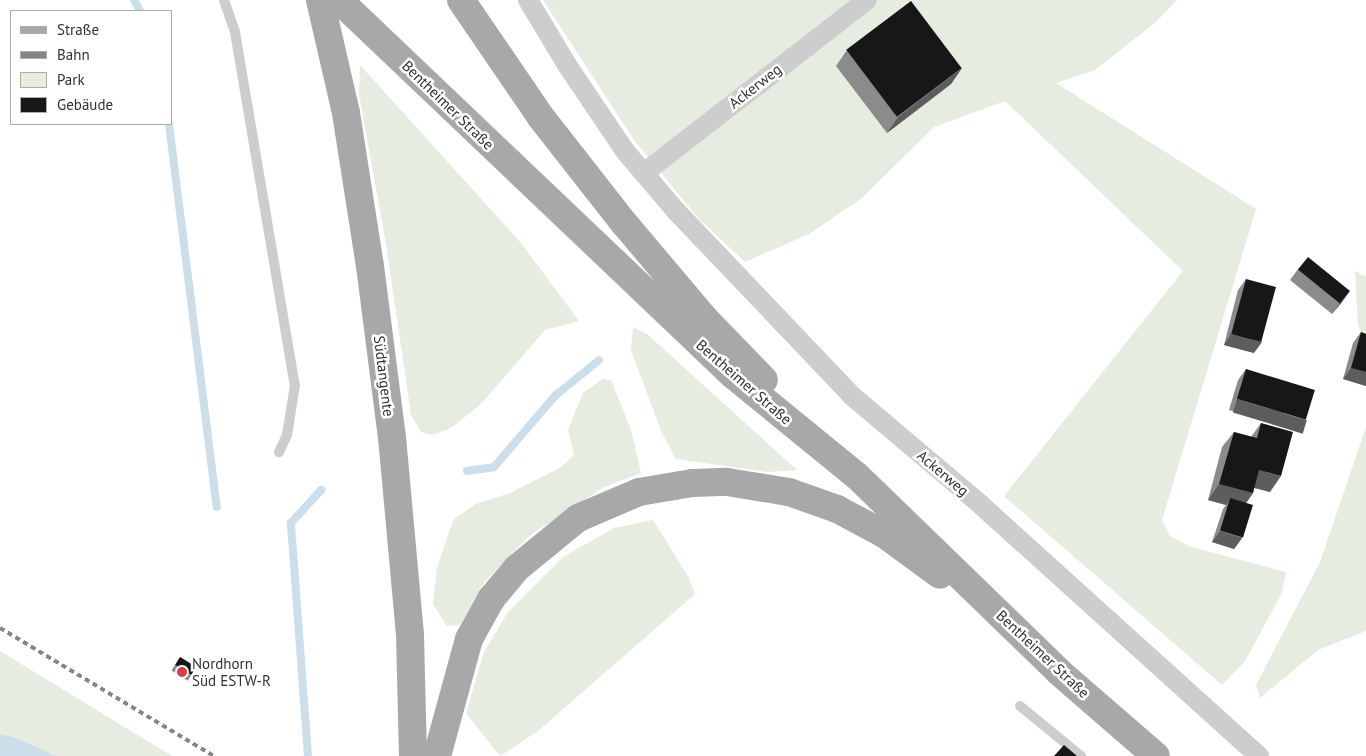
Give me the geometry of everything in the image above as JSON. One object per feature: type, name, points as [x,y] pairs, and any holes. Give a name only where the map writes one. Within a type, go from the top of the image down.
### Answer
[{"type":"main road","name":"Südtangente","points":[[320,0],[346,114],[370,266],[392,436],[410,635],[413,756]]},
{"type":"main road","name":"Bentheimer Straße","points":[[339,0],[733,375],[857,476],[1059,672],[1156,756]]},
{"type":"main road","points":[[461,0],[540,116],[624,223],[704,318],[857,476]]},
{"type":"main road","points":[[437,756],[469,639],[491,599],[517,568],[578,518],[639,492],[692,483],[727,482],[789,492],[837,510],[884,534],[1026,638]]},
{"type":"street","name":"Ackerweg","points":[[528,0],[566,64],[644,173],[677,212],[851,395],[981,506],[1259,756]]},
{"type":"street","name":"Ackerweg","points":[[644,173],[867,0]]},
{"type":"lane","points":[[224,0],[235,32],[295,385],[287,436],[279,452]]},
{"type":"lane","points":[[1020,706],[1082,756]]},
{"type":"green space","points":[[543,0],[1177,0],[1155,23],[1095,70],[1056,83],[1256,209],[1162,520],[1170,536],[1191,547],[1286,572],[1282,593],[1245,661],[1222,685],[1004,496],[1183,271],[1005,101],[934,127],[862,198],[809,234],[745,262],[699,219],[634,140]]},
{"type":"green space","points":[[360,65],[521,243],[579,321],[545,330],[481,404],[451,428],[432,435],[421,432],[411,415],[387,250],[359,94]]},
{"type":"green space","points":[[1355,271],[1366,277],[1366,346],[1358,325]]},
{"type":"green space","points":[[633,327],[647,334],[797,470],[768,472],[676,459],[662,433],[631,350]]},
{"type":"green space","points":[[603,379],[611,380],[631,430],[641,473],[604,487],[529,536],[485,581],[460,625],[447,626],[433,604],[437,568],[453,520],[476,504],[510,493],[560,468],[574,455],[568,430],[583,393]]},
{"type":"green space","points":[[1366,427],[1366,631],[1318,650],[1260,698],[1256,685],[1320,562]]},
{"type":"green space","points":[[653,520],[689,578],[695,594],[538,731],[500,756],[466,713],[484,652],[508,612],[563,557],[614,528]]},
{"type":"green space","points":[[0,651],[172,756],[56,756],[0,734]]},
{"type":"water","points":[[0,734],[13,737],[56,756],[0,756]]},
{"type":"building","points":[[911,1],[962,68],[897,117],[846,50]]},
{"type":"building","points":[[1308,257],[1350,291],[1340,303],[1298,269]]},
{"type":"building","points":[[1246,279],[1276,287],[1261,342],[1231,334]]},
{"type":"building","points":[[1361,332],[1366,334],[1366,372],[1351,368]]},
{"type":"building","points":[[1246,369],[1315,390],[1306,420],[1237,399]]},
{"type":"building","points":[[1261,423],[1293,432],[1281,476],[1259,470],[1253,493],[1219,484],[1234,432],[1257,438]]},
{"type":"building","points":[[1230,498],[1253,505],[1243,538],[1220,531]]},
{"type":"building","points":[[180,657],[196,667],[191,675],[175,665]]},
{"type":"building","points":[[1064,745],[1077,756],[1054,756]]},
{"type":"waterway","points":[[134,0],[139,10]]},
{"type":"waterway","points":[[169,125],[217,507]]},
{"type":"waterway","points":[[467,471],[494,467],[556,395],[599,360]]},
{"type":"waterway","points":[[308,756],[291,523],[321,490]]},
{"type":"railway","points":[[0,628],[214,756]]},
{"type":"place","name":"Nordhorn Süd ESTW-R","points":[[182,672]]}]
